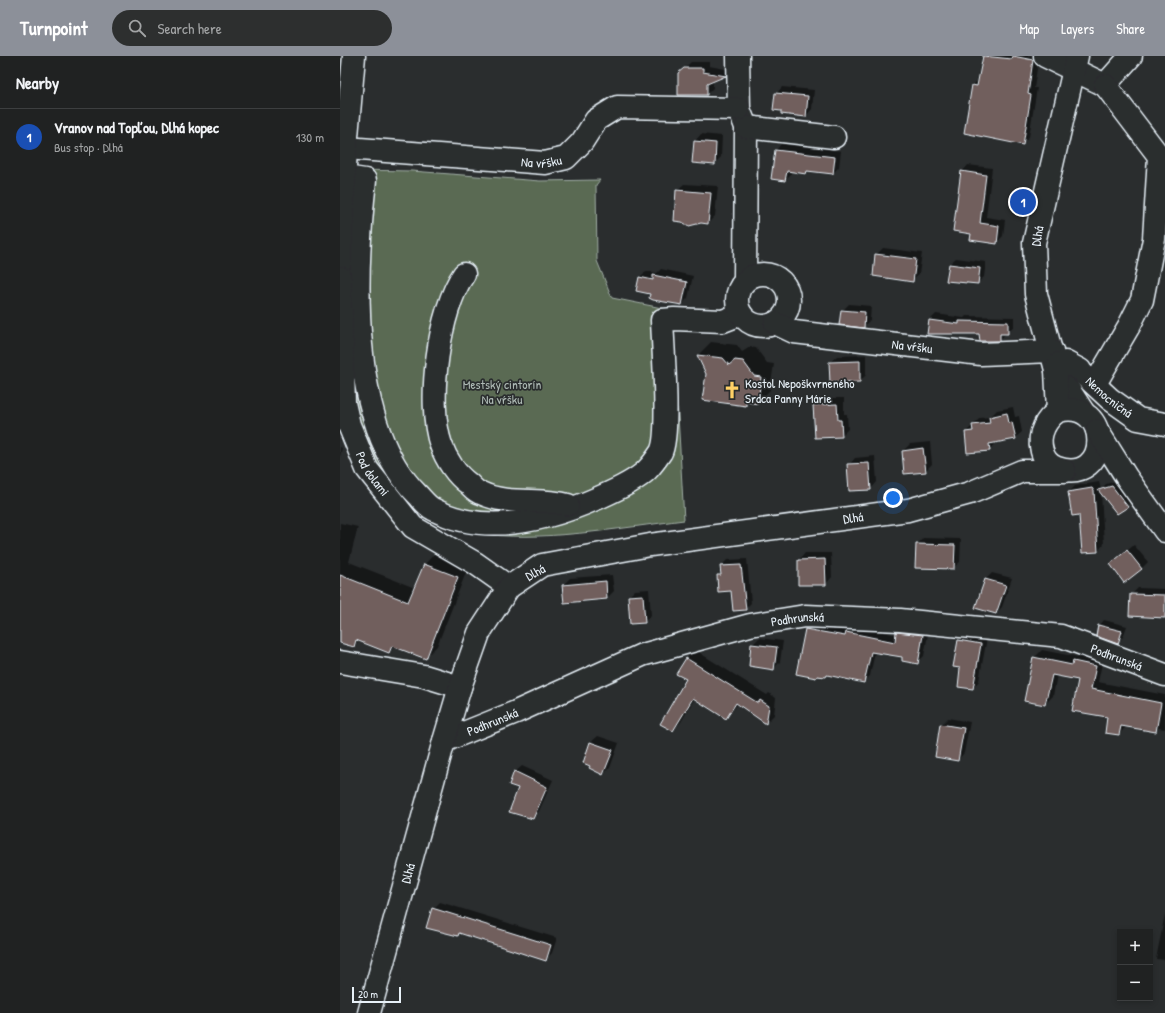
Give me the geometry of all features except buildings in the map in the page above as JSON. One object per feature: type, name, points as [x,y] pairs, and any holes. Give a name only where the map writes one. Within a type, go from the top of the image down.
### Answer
[{"type":"street","points":[[340,264],[344,177],[354,56]]},
{"type":"street","points":[[738,56],[743,118],[745,281]]},
{"type":"street","points":[[1045,56],[1076,63],[1105,85],[1162,155],[1154,239],[1142,300],[1129,326],[1092,375]]},
{"type":"street","points":[[1105,85],[1131,56]]},
{"type":"street","name":"Dlhá","points":[[1052,352],[1036,294],[1034,243],[1076,63]]},
{"type":"street","name":"Na vŕšku","points":[[346,148],[545,163],[566,158],[582,142],[596,120],[617,106],[743,118],[834,137]]},
{"type":"street","points":[[344,177],[365,180],[360,224],[359,277],[366,382],[368,396],[383,441],[404,481],[431,508],[461,521],[522,523],[574,507],[623,485],[647,471],[662,451],[664,432],[665,396],[662,320],[674,318],[723,321],[741,314]]},
{"type":"street","points":[[464,274],[458,283],[448,306],[437,368],[435,397],[436,420],[444,451],[455,470],[465,481],[480,493],[506,500],[561,504],[574,507]]},
{"type":"street","points":[[763,274],[772,276],[781,281],[789,298],[783,317],[775,323],[763,326],[757,325],[746,319],[738,308],[738,293],[745,281],[753,276],[763,274]]},
{"type":"street","name":"Pod dolami","points":[[340,277],[344,403],[349,425],[367,469],[413,527],[475,563],[509,587]]},
{"type":"street","name":"Na vŕšku","points":[[775,323],[794,332],[981,354],[1052,352],[1060,363],[1065,362],[1092,375]]},
{"type":"street","points":[[1052,352],[1058,411]]},
{"type":"street","points":[[1052,352],[1084,413]]},
{"type":"street","name":"Nemocničná","points":[[1052,352],[1092,375],[1110,399],[1138,419],[1165,424]]},
{"type":"street","points":[[1013,476],[1040,437],[1044,426],[1058,411],[1067,408],[1075,409],[1084,413],[1091,419],[1121,469],[1165,531]]},
{"type":"street","points":[[1013,476],[1079,470],[1092,462],[1098,449],[1099,440],[1097,430]]},
{"type":"street","points":[[1040,437],[1041,448],[1046,459],[1054,467],[1065,471]]},
{"type":"street","points":[[1092,462],[1106,464],[1121,469]]},
{"type":"street","name":"Dlhá","points":[[369,1013],[460,687],[479,633],[509,587],[542,565],[650,544],[908,510],[970,493],[1013,476]]},
{"type":"street","name":"Podhrunská","points":[[444,741],[516,712],[642,655],[750,625],[805,616],[900,620],[1061,636],[1165,675]]},
{"type":"street","points":[[340,662],[424,676],[460,687]]},
{"type":"green space","name":"Mestský cintorín Na vŕšku","points":[[355,170],[412,171],[540,181],[600,180],[596,185],[597,261],[612,298],[672,310],[684,520],[580,533],[500,536],[475,533],[454,528],[434,519],[416,508],[400,494],[386,478],[374,460],[365,441],[356,413],[354,386],[353,283]]},
{"type":"place","name":"Vranov nad Topľou, Dlhá kopec","points":[[1023,202]]},
{"type":"place","name":"Kostol Nepoškvrneného Srdca Panny Márie","points":[[732,390]]}]
